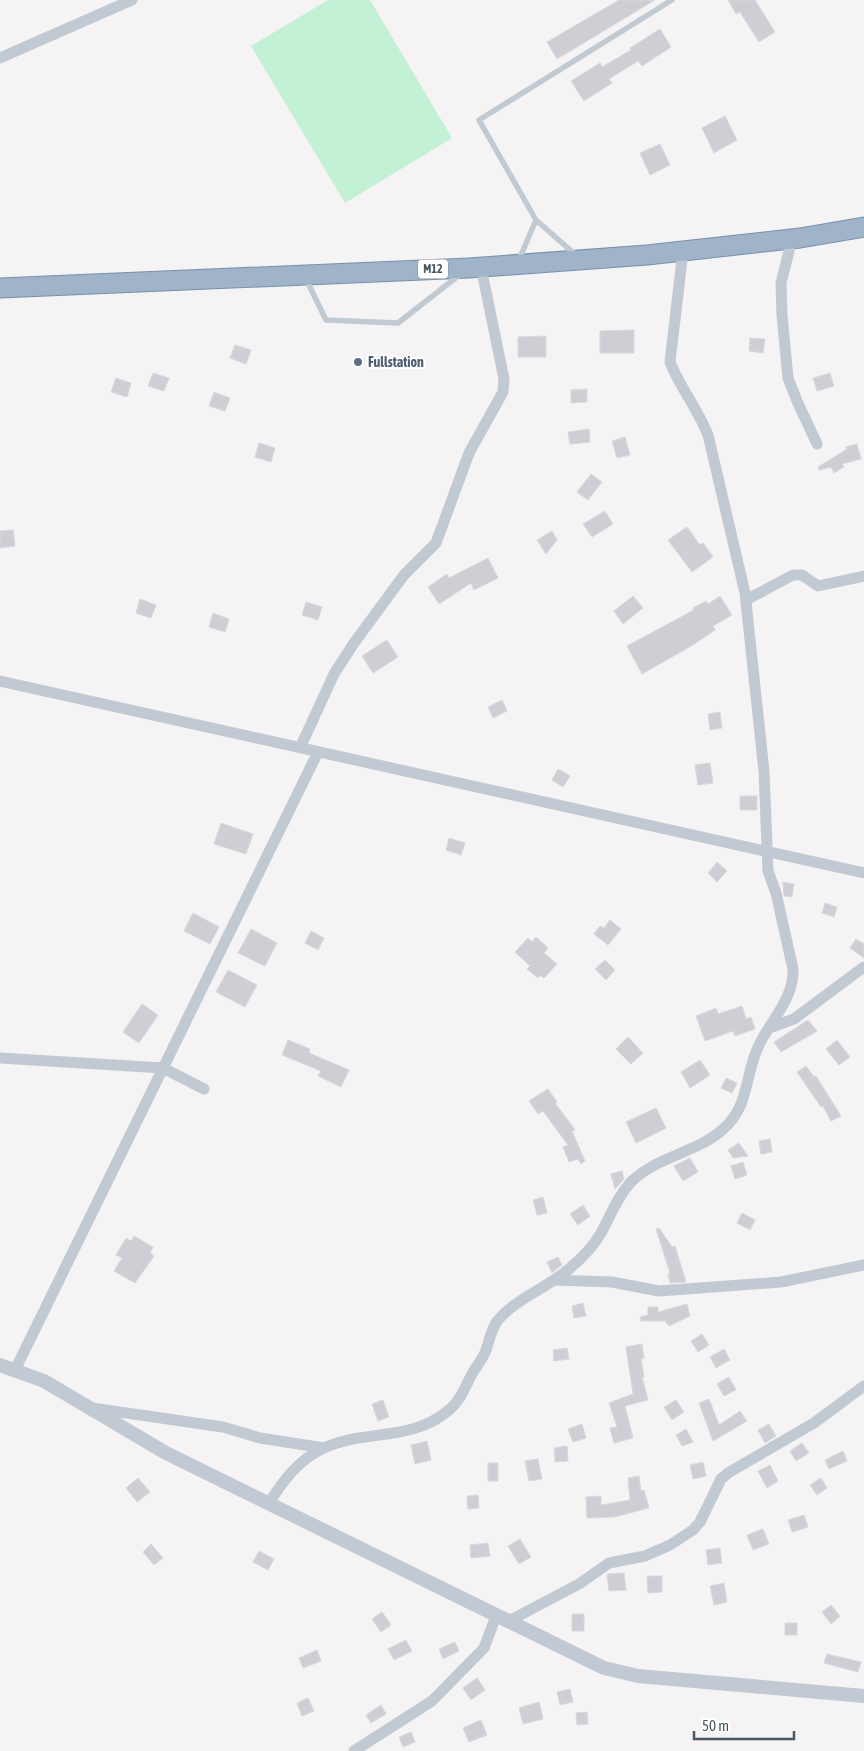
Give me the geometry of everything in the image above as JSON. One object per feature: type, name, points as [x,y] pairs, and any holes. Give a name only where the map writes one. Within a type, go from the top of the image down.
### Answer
[{"type":"highway","name":"M12","points":[[0,288],[475,267],[683,251],[792,239],[864,227]]},
{"type":"street","points":[[0,58],[132,0]]},
{"type":"street","points":[[792,239],[781,283],[788,378],[796,402],[817,444]]},
{"type":"street","points":[[269,1504],[287,1475],[324,1448],[360,1438],[402,1433],[425,1425],[449,1410],[465,1392],[471,1376],[483,1359],[491,1332],[498,1320],[511,1308],[554,1280],[585,1255],[600,1234],[620,1195],[633,1180],[650,1168],[705,1141],[732,1120],[747,1091],[758,1046],[789,994],[793,981],[793,970],[776,893],[768,871],[764,771],[746,600],[708,435],[702,420],[676,378],[670,362],[683,251]]},
{"type":"street","points":[[300,748],[334,674],[354,643],[404,575],[436,543],[469,453],[503,392],[504,379],[475,267]]},
{"type":"street","points":[[746,600],[793,575],[802,575],[818,586],[864,576]]},
{"type":"street","points":[[0,682],[864,873]]},
{"type":"street","points":[[15,1370],[318,752]]},
{"type":"street","points":[[769,1028],[794,1019],[864,967]]},
{"type":"street","points":[[0,1058],[163,1068],[204,1089]]},
{"type":"street","points":[[554,1280],[612,1282],[659,1291],[781,1282],[864,1265]]},
{"type":"street","points":[[0,1365],[44,1381],[166,1453],[604,1668],[638,1676],[864,1696]]},
{"type":"street","points":[[354,1751],[432,1701],[484,1648],[502,1619],[579,1584],[609,1563],[645,1556],[670,1545],[693,1530],[700,1522],[721,1480],[728,1472],[814,1424],[864,1386]]},
{"type":"street","points":[[89,1407],[223,1428],[260,1438],[324,1448]]},
{"type":"lane","points":[[580,259],[536,220],[479,120],[672,0]]},
{"type":"lane","points":[[517,264],[536,220]]},
{"type":"lane","points":[[303,275],[326,320],[398,323],[475,267]]},
{"type":"green space","points":[[328,0],[370,0],[452,138],[345,203],[251,46]]},
{"type":"building","points":[[619,0],[655,0],[557,59],[547,42]]},
{"type":"building","points":[[728,0],[755,0],[775,32],[759,42],[740,12],[736,14]]},
{"type":"building","points":[[660,29],[671,47],[642,66],[638,61],[609,79],[612,83],[584,101],[571,81],[600,63],[602,67],[631,50],[630,48]]},
{"type":"building","points":[[725,116],[737,140],[714,153],[702,128]]},
{"type":"building","points":[[660,144],[670,165],[650,175],[640,153]]},
{"type":"building","points":[[634,330],[634,353],[600,353],[600,331]]},
{"type":"building","points":[[546,336],[546,357],[518,357],[518,337]]},
{"type":"building","points":[[750,338],[765,339],[763,353],[749,351]]},
{"type":"building","points":[[235,345],[251,350],[246,364],[230,358]]},
{"type":"building","points":[[153,373],[169,378],[164,391],[148,386]]},
{"type":"building","points":[[830,373],[834,386],[817,391],[813,378]]},
{"type":"building","points":[[116,378],[131,383],[127,397],[111,392]]},
{"type":"building","points":[[587,389],[587,402],[571,403],[571,390]]},
{"type":"building","points":[[214,392],[230,398],[225,411],[209,406]]},
{"type":"building","points":[[589,429],[590,442],[570,444],[568,432]]},
{"type":"building","points":[[625,437],[630,455],[617,458],[612,441]]},
{"type":"building","points":[[259,443],[275,448],[271,462],[255,457]]},
{"type":"building","points":[[857,444],[861,459],[842,464],[844,467],[834,473],[831,467],[819,470],[818,467],[847,449],[846,447]]},
{"type":"building","points":[[591,474],[602,482],[588,500],[577,492]]},
{"type":"building","points":[[605,511],[613,524],[592,537],[583,524]]},
{"type":"building","points":[[687,527],[700,545],[703,543],[713,557],[692,572],[668,540]]},
{"type":"building","points":[[13,530],[15,546],[0,548],[0,531]]},
{"type":"building","points":[[552,531],[557,540],[546,554],[537,540]]},
{"type":"building","points":[[488,558],[498,578],[474,590],[471,583],[439,604],[428,587],[447,574],[449,578]]},
{"type":"building","points":[[633,596],[643,608],[623,624],[614,611]]},
{"type":"building","points":[[720,596],[732,615],[713,626],[715,630],[693,645],[642,674],[627,646],[694,610],[693,608],[706,601],[708,604]]},
{"type":"building","points":[[140,599],[156,605],[151,618],[136,613]]},
{"type":"building","points":[[306,602],[322,607],[318,620],[302,615]]},
{"type":"building","points":[[213,613],[229,619],[225,632],[209,627]]},
{"type":"building","points":[[387,640],[398,657],[373,673],[362,656]]},
{"type":"building","points":[[502,700],[507,711],[493,718],[488,707]]},
{"type":"building","points":[[720,712],[722,728],[710,730],[708,714]]},
{"type":"building","points":[[710,763],[713,783],[698,785],[695,765]]},
{"type":"building","points":[[558,769],[570,776],[563,787],[552,780]]},
{"type":"building","points":[[740,796],[757,796],[757,810],[740,810]]},
{"type":"building","points":[[221,823],[253,834],[246,854],[214,844]]},
{"type":"building","points":[[449,838],[465,843],[461,855],[446,850]]},
{"type":"building","points":[[717,862],[727,871],[717,882],[708,873]]},
{"type":"building","points":[[783,882],[794,884],[792,897],[784,896]]},
{"type":"building","points":[[825,903],[837,907],[834,917],[822,913]]},
{"type":"building","points":[[193,913],[219,927],[210,944],[184,931]]},
{"type":"building","points":[[610,920],[621,929],[608,945],[594,934],[600,926],[604,928]]},
{"type":"building","points":[[251,929],[277,943],[265,966],[238,953]]},
{"type":"building","points":[[311,931],[324,938],[318,950],[305,943]]},
{"type":"building","points":[[536,937],[548,948],[544,953],[557,964],[544,978],[540,975],[538,978],[527,969],[530,966],[515,952],[528,938],[532,942]]},
{"type":"building","points":[[856,939],[864,944],[864,958],[850,948]]},
{"type":"building","points":[[605,960],[615,970],[606,980],[595,969]]},
{"type":"building","points":[[228,970],[257,985],[245,1007],[216,992]]},
{"type":"building","points":[[142,1004],[158,1015],[139,1043],[123,1032]]},
{"type":"building","points":[[742,1006],[746,1019],[751,1017],[755,1029],[735,1036],[733,1031],[705,1041],[696,1016],[716,1008],[718,1014]]},
{"type":"building","points":[[808,1020],[817,1031],[781,1052],[774,1042]]},
{"type":"building","points":[[628,1037],[643,1053],[631,1064],[616,1049]]},
{"type":"building","points":[[288,1040],[310,1049],[309,1053],[349,1070],[341,1087],[318,1076],[321,1071],[282,1055]]},
{"type":"building","points":[[837,1040],[850,1057],[839,1065],[826,1049]]},
{"type":"building","points":[[700,1060],[710,1075],[690,1088],[681,1072]]},
{"type":"building","points":[[806,1066],[814,1077],[816,1076],[841,1116],[831,1121],[823,1106],[821,1107],[797,1072]]},
{"type":"building","points":[[726,1078],[737,1083],[732,1093],[721,1088]]},
{"type":"building","points":[[548,1089],[557,1102],[555,1103],[575,1130],[572,1131],[585,1161],[581,1164],[578,1159],[569,1162],[563,1147],[568,1145],[543,1111],[538,1114],[529,1101]]},
{"type":"building","points":[[656,1108],[666,1128],[636,1143],[626,1122]]},
{"type":"building","points":[[770,1139],[772,1152],[761,1154],[759,1141]]},
{"type":"building","points":[[739,1143],[748,1156],[733,1158],[728,1150]]},
{"type":"building","points":[[690,1158],[698,1172],[683,1181],[674,1166]]},
{"type":"building","points":[[743,1162],[747,1175],[735,1179],[731,1166]]},
{"type":"building","points":[[622,1171],[624,1179],[615,1189],[611,1174]]},
{"type":"building","points":[[543,1197],[547,1213],[537,1215],[533,1200]]},
{"type":"building","points":[[583,1205],[590,1216],[578,1225],[570,1214]]},
{"type":"building","points":[[742,1213],[755,1220],[750,1230],[737,1223]]},
{"type":"building","points":[[659,1228],[672,1247],[675,1246],[686,1282],[670,1283],[668,1274],[670,1273],[656,1229]]},
{"type":"building","points":[[134,1236],[153,1247],[150,1253],[154,1256],[135,1283],[114,1271],[122,1258],[116,1255],[126,1238],[131,1241]]},
{"type":"building","points":[[558,1257],[562,1265],[552,1273],[547,1262]]},
{"type":"building","points":[[583,1303],[586,1316],[574,1318],[572,1306]]},
{"type":"building","points":[[687,1304],[690,1316],[669,1326],[665,1321],[641,1321],[640,1317],[648,1315],[648,1307],[658,1307],[658,1312]]},
{"type":"building","points":[[702,1334],[709,1345],[698,1352],[691,1341]]},
{"type":"building","points":[[642,1344],[644,1358],[641,1359],[644,1377],[642,1377],[648,1400],[625,1406],[633,1438],[614,1443],[610,1428],[617,1427],[609,1403],[633,1394],[626,1347]]},
{"type":"building","points":[[567,1348],[569,1359],[554,1361],[553,1350]]},
{"type":"building","points":[[724,1349],[730,1360],[716,1368],[710,1357]]},
{"type":"building","points":[[729,1377],[736,1390],[724,1396],[717,1384]]},
{"type":"building","points":[[709,1399],[719,1425],[740,1411],[747,1421],[713,1441],[699,1403]]},
{"type":"building","points":[[383,1400],[389,1417],[378,1421],[372,1404]]},
{"type":"building","points":[[676,1400],[684,1412],[672,1420],[664,1407]]},
{"type":"building","points":[[582,1424],[586,1438],[573,1442],[568,1429]]},
{"type":"building","points":[[769,1424],[776,1436],[765,1443],[758,1430]]},
{"type":"building","points":[[686,1429],[693,1442],[682,1446],[676,1435]]},
{"type":"building","points":[[427,1441],[431,1460],[415,1464],[411,1445]]},
{"type":"building","points":[[802,1443],[809,1453],[796,1461],[790,1451]]},
{"type":"building","points":[[567,1446],[568,1461],[555,1462],[554,1448]]},
{"type":"building","points":[[843,1451],[847,1461],[829,1469],[825,1460]]},
{"type":"building","points":[[538,1459],[542,1479],[529,1481],[525,1461]]},
{"type":"building","points":[[703,1462],[706,1476],[693,1479],[690,1465]]},
{"type":"building","points":[[488,1463],[498,1463],[498,1481],[488,1481]]},
{"type":"building","points":[[770,1465],[778,1481],[767,1488],[758,1471]]},
{"type":"building","points":[[639,1476],[641,1491],[644,1490],[649,1508],[614,1517],[587,1518],[586,1497],[601,1496],[601,1505],[630,1500],[628,1478]]},
{"type":"building","points":[[138,1478],[150,1492],[137,1502],[126,1488]]},
{"type":"building","points":[[821,1478],[827,1488],[817,1495],[810,1485]]},
{"type":"building","points":[[478,1495],[479,1508],[468,1509],[467,1496]]},
{"type":"building","points":[[804,1515],[808,1527],[792,1532],[788,1520]]},
{"type":"building","points":[[763,1529],[769,1544],[753,1550],[747,1535]]},
{"type":"building","points":[[520,1539],[531,1557],[519,1564],[508,1546]]},
{"type":"building","points":[[488,1543],[490,1556],[471,1558],[470,1545]]},
{"type":"building","points":[[151,1544],[163,1558],[154,1565],[143,1552]]},
{"type":"building","points":[[720,1548],[722,1563],[708,1565],[706,1550]]},
{"type":"building","points":[[259,1551],[274,1559],[268,1570],[253,1562]]},
{"type":"building","points":[[624,1573],[626,1590],[609,1591],[607,1574]]},
{"type":"building","points":[[647,1576],[662,1576],[662,1592],[648,1593]]},
{"type":"building","points":[[724,1583],[727,1602],[714,1605],[710,1586]]},
{"type":"building","points":[[831,1605],[840,1616],[831,1624],[822,1612]]},
{"type":"building","points":[[382,1612],[391,1625],[381,1632],[372,1619]]},
{"type":"building","points":[[572,1614],[584,1614],[584,1631],[572,1631]]},
{"type":"building","points":[[785,1623],[797,1623],[797,1635],[785,1635]]},
{"type":"building","points":[[406,1640],[412,1651],[394,1660],[388,1649]]},
{"type":"building","points":[[455,1642],[459,1651],[443,1659],[439,1649]]},
{"type":"building","points":[[317,1650],[321,1661],[303,1668],[299,1658]]},
{"type":"building","points":[[827,1654],[861,1662],[858,1672],[824,1663]]},
{"type":"building","points":[[477,1678],[485,1690],[471,1700],[463,1688]]},
{"type":"building","points":[[570,1689],[573,1702],[560,1705],[557,1692]]},
{"type":"building","points":[[308,1698],[314,1711],[302,1716],[297,1703]]},
{"type":"building","points":[[539,1702],[543,1719],[523,1724],[519,1708]]},
{"type":"building","points":[[381,1705],[386,1714],[371,1723],[366,1715]]},
{"type":"building","points":[[587,1712],[588,1724],[577,1725],[576,1713]]},
{"type":"building","points":[[481,1720],[487,1735],[469,1742],[463,1728]]},
{"type":"building","points":[[411,1732],[415,1742],[403,1747],[399,1737]]},
{"type":"place","name":"Fullstation","points":[[358,362]]}]
